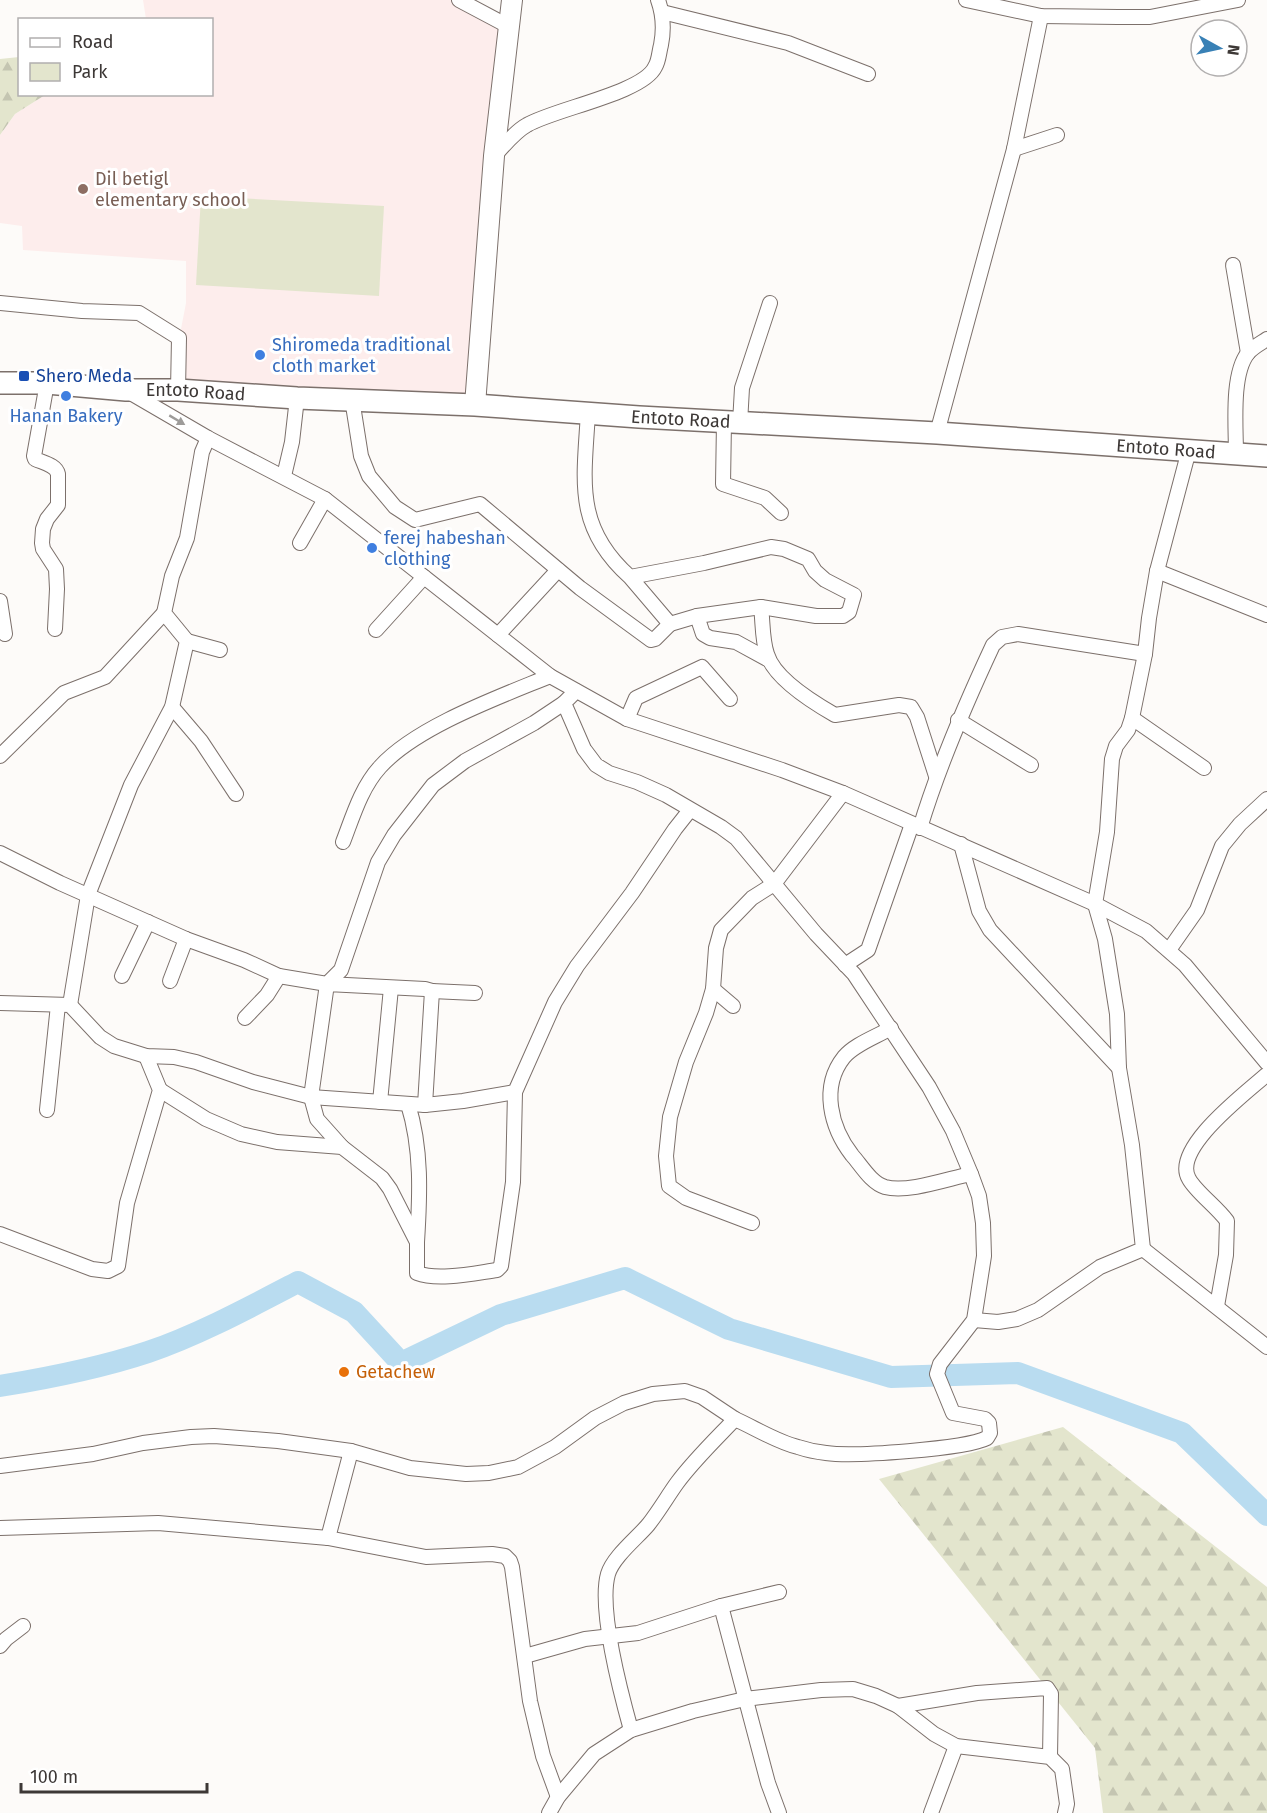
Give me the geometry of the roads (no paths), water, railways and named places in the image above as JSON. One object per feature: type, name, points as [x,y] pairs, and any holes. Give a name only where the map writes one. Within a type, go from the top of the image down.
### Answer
[{"type":"main road","name":"Entoto Road","points":[[0,383],[47,383],[126,390],[178,390],[297,398],[475,405],[1267,456]]},
{"type":"street","points":[[459,0],[508,26]]},
{"type":"street","points":[[475,405],[494,156],[512,0]]},
{"type":"street","points":[[966,0],[1041,16],[1150,17],[1238,0]]},
{"type":"street","points":[[494,156],[525,126],[558,112],[606,98],[647,77],[655,68],[663,37],[660,6],[788,43],[868,74]]},
{"type":"street","points":[[937,433],[1014,149],[1041,16]]},
{"type":"street","points":[[1014,149],[1058,135]]},
{"type":"street","points":[[1233,265],[1248,353]]},
{"type":"street","points":[[0,303],[144,315],[179,338],[178,390]]},
{"type":"street","points":[[770,303],[732,423],[723,484],[765,498],[781,513]]},
{"type":"street","points":[[1236,454],[1237,386],[1241,369],[1248,353],[1267,339]]},
{"type":"street","points":[[47,383],[34,456],[35,459],[53,466],[58,474],[58,506],[47,519],[43,529],[42,543],[56,569],[55,629]]},
{"type":"street","points":[[126,390],[208,438],[325,499],[550,676],[627,719],[782,770],[843,793],[1095,904],[1146,931],[1169,950],[1185,965],[1266,1069],[1206,1129],[1190,1155],[1186,1168],[1188,1179],[1227,1221],[1226,1255],[1217,1306]]},
{"type":"street","points":[[284,476],[292,442],[297,398]]},
{"type":"street","points":[[352,399],[361,456],[369,476],[395,507],[415,520],[480,504],[558,570],[651,639],[654,639],[670,624],[697,616],[761,608],[816,616],[843,616],[849,612],[854,595],[825,580],[808,560],[784,549],[771,547],[630,577]]},
{"type":"street","points":[[588,413],[585,502],[589,520],[596,537],[613,562],[630,577],[670,624]]},
{"type":"street","points":[[0,756],[64,693],[105,677],[164,613],[172,576],[187,538],[202,452],[208,438]]},
{"type":"street","points":[[1189,450],[1157,571],[1145,654],[1132,718],[1128,730],[1116,746],[1112,759],[1107,832],[1095,904],[1105,939],[1117,1014],[1119,1068],[1132,1145],[1143,1249],[1267,1347]]},
{"type":"street","points":[[300,543],[325,499]]},
{"type":"street","points":[[498,635],[558,570]]},
{"type":"street","points":[[1157,571],[1267,615]]},
{"type":"street","points":[[376,630],[424,577]]},
{"type":"street","points":[[0,601],[5,634]]},
{"type":"street","points":[[761,608],[769,660]]},
{"type":"street","points":[[164,613],[187,641],[220,650]]},
{"type":"street","points":[[697,616],[703,634],[710,638],[736,642],[769,660],[793,687],[835,715],[899,705],[910,707],[917,717],[936,776]]},
{"type":"street","points":[[845,965],[868,950],[958,720],[993,645],[1002,637],[1018,634],[1145,654]]},
{"type":"street","points":[[47,1110],[64,1005],[88,895],[131,785],[172,707],[187,641]]},
{"type":"street","points":[[627,719],[636,698],[702,667],[730,699]]},
{"type":"street","points":[[344,842],[362,794],[379,768],[400,748],[445,722],[550,676]]},
{"type":"street","points":[[417,1242],[382,1178],[342,1147],[317,1119],[310,1097],[327,984],[341,970],[378,862],[394,835],[433,785],[465,761],[534,723],[564,703],[576,691]]},
{"type":"street","points":[[0,1466],[93,1454],[143,1443],[214,1436],[278,1440],[351,1451],[410,1468],[466,1474],[489,1473],[518,1467],[555,1447],[595,1418],[624,1403],[653,1394],[685,1391],[702,1397],[735,1419],[796,1447],[827,1454],[878,1453],[930,1448],[975,1443],[987,1438],[990,1433],[989,1423],[985,1419],[953,1413],[937,1374],[947,1353],[974,1320],[984,1256],[979,1197],[953,1131],[929,1087],[891,1028],[845,965],[736,838],[666,795],[609,773],[596,765],[584,748],[564,703]]},
{"type":"street","points":[[172,707],[201,741],[236,794]]},
{"type":"street","points":[[1132,718],[1204,768]]},
{"type":"street","points":[[958,720],[1031,765]]},
{"type":"street","points":[[752,1223],[686,1198],[669,1186],[666,1156],[670,1117],[686,1062],[706,1014],[713,989],[716,948],[721,930],[752,898],[774,884],[843,793]]},
{"type":"street","points":[[1169,950],[1197,910],[1222,846],[1240,824],[1267,799]]},
{"type":"street","points":[[408,1104],[414,1123],[420,1186],[415,1268],[417,1273],[461,1275],[497,1270],[501,1266],[513,1182],[514,1092],[555,1002],[577,966],[690,810]]},
{"type":"street","points":[[961,844],[979,911],[990,930],[1119,1068]]},
{"type":"street","points":[[0,853],[186,939],[244,960],[279,976],[327,984],[475,993]]},
{"type":"street","points":[[122,976],[148,922]]},
{"type":"street","points":[[170,981],[186,939]]},
{"type":"street","points":[[245,1018],[267,995],[279,976]]},
{"type":"street","points":[[380,1102],[391,988]]},
{"type":"street","points":[[713,989],[733,1005]]},
{"type":"street","points":[[425,1105],[432,991]]},
{"type":"street","points":[[0,1003],[64,1005],[114,1047],[146,1056],[174,1057],[196,1062],[253,1082],[310,1097],[425,1105],[514,1092]]},
{"type":"street","points":[[891,1028],[852,1050],[837,1069],[831,1087],[831,1110],[841,1141],[876,1183],[885,1187],[903,1189],[971,1174]]},
{"type":"street","points":[[146,1056],[160,1090],[206,1119],[241,1134],[276,1142],[342,1147]]},
{"type":"street","points":[[0,1234],[92,1269],[108,1271],[118,1266],[127,1203],[160,1090]]},
{"type":"street","points":[[974,1320],[998,1322],[1017,1319],[1038,1310],[1100,1267],[1143,1249]]},
{"type":"street","points":[[631,1730],[618,1682],[610,1636],[606,1586],[609,1572],[614,1563],[649,1524],[677,1483],[735,1419]]},
{"type":"street","points":[[328,1538],[351,1451]]},
{"type":"street","points":[[0,1528],[158,1523],[328,1538],[426,1557],[492,1554],[505,1556],[512,1567],[530,1701],[543,1756],[558,1797]]},
{"type":"street","points":[[525,1656],[585,1639],[638,1632],[722,1606],[779,1592]]},
{"type":"street","points":[[722,1606],[768,1784],[779,1813]]},
{"type":"street","points":[[0,1646],[23,1626]]},
{"type":"street","points":[[898,1706],[977,1693],[1047,1688],[1051,1694],[1050,1757]]},
{"type":"street","points":[[549,1813],[558,1797],[594,1754],[631,1730],[693,1711],[745,1699],[821,1690],[853,1689],[898,1706],[934,1734],[956,1746],[1050,1757],[1062,1768],[1067,1804],[1065,1813]]},
{"type":"street","points":[[931,1813],[956,1746]]},
{"type":"waterway","points":[[0,1386],[74,1372],[148,1352],[205,1329],[298,1282],[354,1312],[401,1363],[501,1315],[625,1278],[729,1329],[891,1377],[1018,1373],[1182,1433],[1267,1515]]},
{"type":"place","name":"Dil betigl elementary school","points":[[83,189]]},
{"type":"place","name":"Shiromeda traditional cloth market","points":[[260,355]]},
{"type":"place","name":"Shero Meda","points":[[24,376]]},
{"type":"place","name":"Hanan Bakery","points":[[66,396]]},
{"type":"place","name":"ferej habeshan clothing","points":[[372,548]]},
{"type":"place","name":"Getachew","points":[[344,1372]]}]
